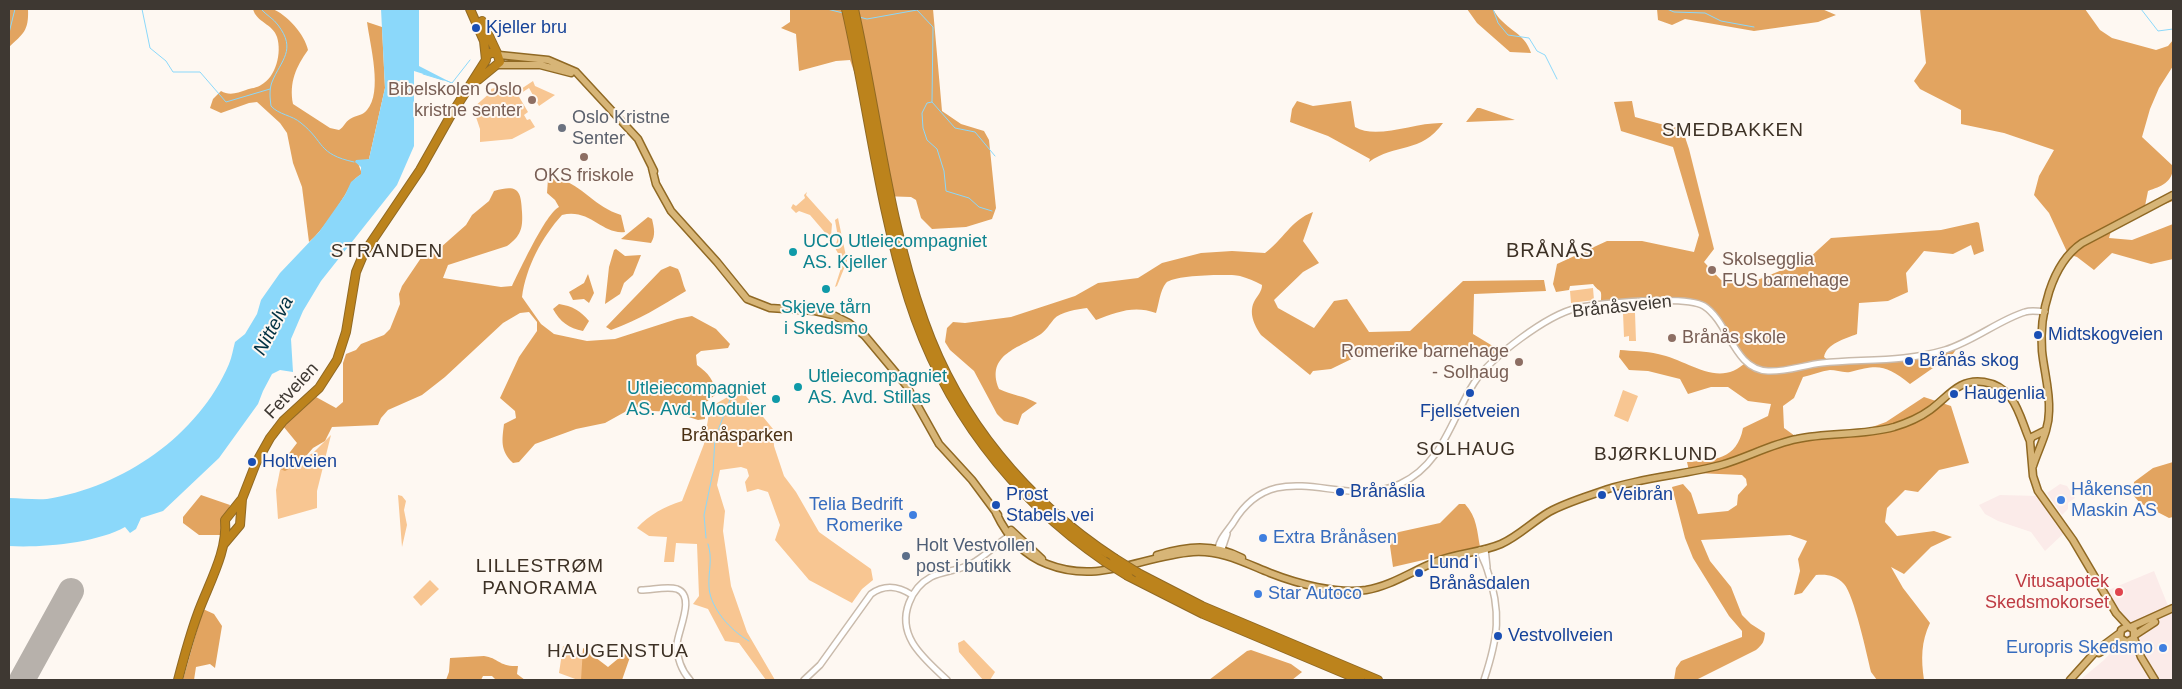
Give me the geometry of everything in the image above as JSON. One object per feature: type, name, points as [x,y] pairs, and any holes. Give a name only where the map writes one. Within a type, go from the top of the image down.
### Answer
[{"type":"highway","points":[[470,9],[483,36],[488,64],[496,66],[501,60],[476,9]]},
{"type":"highway","points":[[846,9],[859,49],[907,266],[924,322],[948,377],[980,430],[1018,478],[1066,524],[1138,573],[1210,609],[1378,680]]},
{"type":"highway","points":[[854,9],[859,49],[900,267],[917,324],[941,380],[974,434],[1006,474],[1053,522],[1104,561],[1128,576],[1203,614],[1360,680]]},
{"type":"highway","points":[[487,58],[492,52],[498,54]]},
{"type":"highway","name":"Fetveien","points":[[235,516],[256,463],[270,438],[284,421],[319,388],[338,360],[346,332],[357,268],[366,248],[387,218],[428,167],[456,108],[487,58]]},
{"type":"highway","name":"Fetveien","points":[[472,84],[496,66]]},
{"type":"highway","points":[[178,680],[191,632],[224,544],[231,528],[240,525],[235,516],[226,520],[231,528]]},
{"type":"main road","points":[[498,54],[554,62],[576,72],[638,139],[652,168],[662,196],[737,289],[750,301],[770,308],[829,314],[845,320],[860,331],[906,385],[935,439],[972,480],[1012,536],[1047,564],[1066,572],[1087,573],[1193,552],[1219,551],[1279,577],[1307,584],[1364,590],[1388,584],[1440,560],[1482,550],[1514,537],[1546,514],[1562,506],[1633,482],[1724,464],[1796,439],[1867,432],[1902,424],[1924,414],[1958,386],[1969,382],[1987,382],[2004,389],[2016,403],[2025,426],[2036,441]]},
{"type":"main road","points":[[496,66],[547,65],[565,70],[584,81]]},
{"type":"main road","points":[[2155,680],[2142,657],[2135,637],[2129,627],[2116,613],[2073,540],[2038,491],[2034,479],[2033,466],[2036,441],[2046,430],[2049,403],[2042,344],[2045,312],[2059,268],[2074,250],[2130,216],[2173,195]]},
{"type":"main road","points":[[2070,680],[2097,650],[2120,632],[2173,610]]},
{"type":"main road","points":[[2088,661],[2110,646],[2126,642],[2135,637],[2173,610]]},
{"type":"main road","points":[[2116,613],[2120,632],[2126,642],[2142,657]]},
{"type":"street","name":"Brånåsveien","points":[[1219,551],[1228,531],[1246,504],[1264,492],[1277,487],[1301,485],[1367,492],[1388,488],[1409,479],[1424,467],[1440,448],[1473,385],[1489,364],[1545,323],[1574,309],[1678,300],[1696,303],[1711,312],[1747,362],[1756,368],[1768,371],[1821,363],[1924,355],[1964,343],[2025,312],[2045,312]]},
{"type":"street","points":[[947,680],[919,652],[910,638],[906,613],[912,595],[931,577],[967,566],[1012,536]]},
{"type":"street","points":[[1482,550],[1498,622],[1493,651],[1484,680]]},
{"type":"street","points":[[804,680],[820,665],[871,594],[880,588],[892,587],[912,595]]},
{"type":"street","points":[[642,590],[675,588],[683,594],[686,602],[678,636],[678,651],[683,669],[690,680]]},
{"type":"shaded area","points":[[9,9],[28,9],[28,16],[24,31],[9,47]]},
{"type":"shaded area","points":[[253,9],[272,9],[284,15],[299,32],[308,50],[294,75],[292,89],[293,104],[330,128],[339,130],[350,119],[365,112],[372,102],[375,80],[367,22],[382,27],[385,88],[369,159],[358,163],[362,174],[354,181],[328,220],[309,242],[302,187],[293,163],[287,133],[280,123],[257,102],[221,113],[210,108],[213,99],[221,91],[233,94],[258,87],[274,71],[279,50],[277,37],[272,29],[257,17]]},
{"type":"shaded area","points":[[790,9],[933,9],[942,111],[961,124],[984,131],[989,140],[996,208],[992,219],[966,227],[932,229],[921,218],[916,200],[911,197],[881,196],[858,83],[850,60],[836,61],[799,71],[796,34],[781,28],[790,22]]},
{"type":"shaded area","points":[[1467,9],[1493,9],[1502,21],[1524,40],[1531,53],[1510,52],[1477,23]]},
{"type":"shaded area","points":[[1657,9],[1822,9],[1836,15],[1818,22],[1754,31],[1685,19],[1672,25],[1658,20]]},
{"type":"shaded area","points":[[1920,9],[2085,9],[2100,30],[2112,38],[2156,50],[2168,46],[2173,40],[2173,66],[2159,88],[2150,109],[2142,137],[2173,166],[2169,180],[2148,191],[2145,206],[2173,195],[2173,201],[2151,209],[2111,231],[2109,238],[2132,240],[2173,224],[2173,259],[2151,264],[2112,253],[2094,270],[2077,257],[2068,254],[2049,213],[2034,195],[2039,176],[2054,150],[2004,133],[1961,124],[1961,110],[1920,89],[1914,81],[1926,63]]},
{"type":"shaded area","points":[[1297,101],[1313,106],[1351,101],[1355,127],[1364,131],[1385,131],[1432,123],[1443,123],[1426,140],[1388,152],[1369,162],[1370,159],[1328,136],[1290,122],[1292,109]]},
{"type":"shaded area","points":[[1632,101],[1635,117],[1682,128],[1714,249],[1704,262],[1721,280],[1745,285],[1807,260],[1831,238],[1941,230],[1979,223],[1984,251],[1974,255],[1971,245],[1953,254],[1924,251],[1906,273],[1908,292],[1888,301],[1859,303],[1857,334],[1833,345],[1824,357],[1829,361],[1919,356],[1960,343],[1953,354],[1910,384],[1895,373],[1875,367],[1847,372],[1830,370],[1803,377],[1794,398],[1783,406],[1784,428],[1795,436],[1864,430],[1886,422],[1924,397],[1951,406],[1969,463],[1939,470],[1918,492],[1905,490],[1887,508],[1885,522],[1897,536],[1934,531],[1952,537],[1931,547],[1904,574],[1891,567],[1903,588],[1930,623],[1922,651],[1924,680],[1877,680],[1871,672],[1852,600],[1844,584],[1838,579],[1827,575],[1816,575],[1802,593],[1794,595],[1800,571],[1798,559],[1807,541],[1790,535],[1701,540],[1710,561],[1731,587],[1742,615],[1751,624],[1765,633],[1764,639],[1756,650],[1696,680],[1674,680],[1676,668],[1681,661],[1742,637],[1742,631],[1729,616],[1693,558],[1685,538],[1672,487],[1683,484],[1691,493],[1698,514],[1728,511],[1737,505],[1738,495],[1747,485],[1746,479],[1742,475],[1696,473],[1689,471],[1687,462],[1715,459],[1730,452],[1736,447],[1743,428],[1768,416],[1771,404],[1748,401],[1728,387],[1711,387],[1688,394],[1680,379],[1648,371],[1629,370],[1619,357],[1620,350],[1644,352],[1670,357],[1704,371],[1726,373],[1736,369],[1747,361],[1724,324],[1701,303],[1674,298],[1640,302],[1601,301],[1601,292],[1593,284],[1570,286],[1569,290],[1556,292],[1553,284],[1557,264],[1607,241],[1642,241],[1694,252],[1699,235],[1673,147],[1621,131],[1614,102]]},
{"type":"shaded area","points":[[1477,108],[1480,108],[1515,120],[1466,122]]},
{"type":"shaded area","points":[[558,178],[575,186],[604,207],[621,215],[625,232],[609,230],[580,215],[562,215],[536,253],[527,275],[522,297],[541,324],[554,334],[587,341],[615,339],[692,316],[716,329],[730,344],[728,348],[701,351],[696,355],[697,365],[710,377],[715,390],[715,395],[705,403],[705,419],[698,420],[673,412],[653,411],[639,407],[632,408],[605,423],[576,429],[535,444],[519,462],[513,463],[504,450],[503,435],[504,424],[516,418],[515,411],[500,398],[519,357],[537,331],[537,322],[529,312],[520,313],[503,323],[445,377],[422,395],[388,410],[378,425],[332,427],[325,441],[313,448],[300,463],[285,471],[280,469],[297,443],[283,426],[316,397],[336,408],[343,402],[343,363],[346,354],[356,350],[361,344],[384,335],[390,329],[400,304],[399,294],[402,286],[421,258],[440,248],[466,225],[472,215],[489,201],[494,191],[508,188],[513,189],[517,191],[521,198],[522,212],[520,231],[515,239],[507,246],[448,265],[443,278],[501,287],[512,286],[541,230],[559,207],[555,200],[547,193],[548,179]]},
{"type":"shaded area","points":[[1313,212],[1303,241],[1319,263],[1303,272],[1274,300],[1278,308],[1314,328],[1334,301],[1347,299],[1369,332],[1410,331],[1463,281],[1544,280],[1546,291],[1474,294],[1473,334],[1501,351],[1491,360],[1476,348],[1370,350],[1331,369],[1313,371],[1310,375],[1261,335],[1256,327],[1252,309],[1262,285],[1233,275],[1213,275],[1171,280],[1162,289],[1156,313],[1133,310],[1118,312],[1096,320],[1087,308],[1069,311],[1060,314],[1041,334],[1007,354],[997,368],[996,377],[999,389],[1037,403],[1022,414],[1018,425],[1004,421],[997,414],[974,371],[950,350],[945,342],[947,328],[953,322],[965,323],[1011,317],[1075,296],[1098,283],[1138,278],[1162,263],[1201,253],[1232,251],[1265,253],[1293,225]]},
{"type":"shaded area","points":[[648,217],[652,219],[654,228],[654,237],[651,243],[621,239]]},
{"type":"shaded area","points":[[616,249],[625,256],[641,255],[633,275],[624,283],[620,294],[605,304],[609,267],[614,250]]},
{"type":"shaded area","points":[[670,266],[678,269],[686,291],[631,322],[611,330],[606,327],[661,270]]},
{"type":"shaded area","points":[[588,274],[594,293],[589,303],[584,299],[573,300],[569,292],[584,283]]},
{"type":"shaded area","points":[[559,304],[568,306],[586,317],[589,321],[583,331],[569,326],[559,318],[553,309]]},
{"type":"shaded area","points":[[2173,462],[2173,517],[2169,518],[2140,503],[2133,495],[2134,482],[2153,468]]},
{"type":"shaded area","points":[[2060,484],[2067,486],[2075,498],[2068,503],[2068,509],[2062,515],[2047,493]]},
{"type":"shaded area","points":[[201,495],[230,505],[221,535],[199,535],[183,523],[183,517]]},
{"type":"shaded area","points":[[2000,495],[2038,496],[2063,530],[2063,534],[2045,551],[2031,532],[1998,521],[1985,514],[1979,505]]},
{"type":"shaded area","points":[[1459,504],[1465,504],[1472,514],[1476,524],[1480,547],[1393,567],[1390,546],[1393,535],[1440,523]]},
{"type":"shaded area","points":[[2154,571],[2173,618],[2173,678],[2170,680],[2080,680],[2104,660],[2128,634],[2106,591]]},
{"type":"shaded area","points":[[203,609],[214,614],[222,626],[215,668],[210,664],[196,667],[194,680],[183,680]]},
{"type":"shaded area","points":[[583,648],[608,667],[625,653],[630,657],[622,680],[581,680]]},
{"type":"shaded area","points":[[1251,650],[1291,664],[1302,672],[1292,680],[1209,680],[1247,651]]},
{"type":"shaded area","points":[[484,656],[503,664],[518,666],[517,674],[525,680],[496,680],[492,676],[483,676],[481,680],[446,680],[449,672],[450,658]]},
{"type":"green space","points":[[533,81],[535,86],[555,95],[539,106],[529,88],[518,95],[528,112],[524,115],[527,120],[530,119],[535,127],[512,139],[480,142],[480,129],[473,108],[491,92],[491,89],[509,84],[515,93]]},
{"type":"green space","points":[[807,192],[806,195],[832,224],[831,237],[810,215],[799,211],[796,213],[791,208],[793,204],[796,206],[805,198],[804,195]]},
{"type":"green space","points":[[838,218],[847,261],[835,287],[843,262],[835,248],[838,237],[835,220]]},
{"type":"green space","points":[[1593,288],[1594,300],[1571,303],[1570,291]]},
{"type":"green space","points":[[1623,313],[1635,313],[1636,341],[1629,341],[1629,336],[1624,337]]},
{"type":"green space","points":[[1623,390],[1638,396],[1628,422],[1614,416]]},
{"type":"green space","name":"Brånåsparken","points":[[733,394],[746,396],[773,429],[774,446],[784,476],[796,492],[819,532],[871,569],[873,580],[862,589],[852,603],[809,580],[775,540],[780,525],[768,492],[758,489],[747,492],[745,482],[749,476],[747,469],[741,467],[720,470],[717,485],[725,511],[723,531],[731,586],[747,632],[775,680],[766,680],[739,643],[725,641],[708,609],[693,604],[699,596],[697,544],[676,543],[674,562],[664,562],[667,537],[649,536],[637,528],[658,512],[682,501],[704,444],[710,407]]},
{"type":"green space","points":[[331,435],[317,491],[317,508],[278,519],[276,490],[280,470],[313,453]]},
{"type":"green space","points":[[398,495],[402,496],[406,501],[404,510],[407,525],[402,547]]},
{"type":"green space","points":[[430,580],[439,589],[421,606],[413,597]]},
{"type":"green space","points":[[964,640],[995,672],[990,680],[983,680],[959,652],[958,643]]},
{"type":"green space","points":[[563,646],[586,655],[584,680],[578,680],[559,673]]},
{"type":"water","name":"Nittelva","points":[[381,9],[419,9],[419,66],[452,83],[414,71],[414,146],[397,185],[321,281],[303,311],[291,339],[293,372],[280,370],[272,374],[258,404],[219,458],[163,511],[141,518],[136,529],[130,533],[125,527],[84,541],[37,546],[9,546],[9,498],[47,499],[75,493],[103,483],[130,470],[155,454],[178,435],[198,414],[215,390],[229,364],[235,342],[245,334],[257,314],[261,300],[280,273],[319,232],[345,195],[351,182],[361,174],[361,167],[355,162],[356,160],[369,159],[385,88]]},
{"type":"waterway","points":[[9,33],[15,9]]},
{"type":"waterway","points":[[142,9],[150,48],[166,61],[173,72],[200,72],[226,102],[270,89]]},
{"type":"waterway","points":[[261,9],[276,23],[284,34],[287,48],[286,55],[271,85],[271,106],[301,123],[327,151],[342,159],[354,162]]},
{"type":"waterway","points":[[827,9],[843,13]]},
{"type":"waterway","points":[[1493,9],[1498,23],[1508,35],[1529,38],[1537,51],[1545,55],[1557,79]]},
{"type":"waterway","points":[[1667,9],[1674,12],[1705,13],[1721,21],[1754,27]]},
{"type":"waterway","points":[[2141,9],[2158,31],[2173,29]]},
{"type":"waterway","points":[[859,17],[867,19],[917,10],[933,27],[932,102],[927,103],[922,113],[923,128],[927,140],[937,149],[944,171],[946,191],[969,198],[979,207],[992,211]]},
{"type":"waterway","points":[[447,81],[452,83],[470,60]]},
{"type":"waterway","points":[[423,74],[443,80]]},
{"type":"waterway","points":[[932,102],[955,128],[975,132],[995,156]]},
{"type":"waterway","points":[[706,538],[704,515],[713,472],[715,438],[731,397]]},
{"type":"waterway","points":[[708,544],[710,560],[709,587],[713,603],[729,625],[749,641]]},
{"type":"runway","points":[[22,680],[71,591]]},
{"type":"place","name":"Kjeller bru","points":[[476,28]]},
{"type":"place","name":"Bibelskolen Oslo kristne senter","points":[[532,100]]},
{"type":"place","name":"Oslo Kristne Senter","points":[[562,128]]},
{"type":"place","name":"OKS friskole","points":[[584,157]]},
{"type":"place","name":"UCO Utleiecompagniet AS. Kjeller","points":[[793,252]]},
{"type":"place","name":"Skolsegglia FUS barnehage","points":[[1712,270]]},
{"type":"place","name":"Skjeve tårn i Skedsmo","points":[[826,289]]},
{"type":"place","name":"Midtskogveien","points":[[2038,335]]},
{"type":"place","name":"Brånås skole","points":[[1672,338]]},
{"type":"place","name":"Brånås skog","points":[[1909,361]]},
{"type":"place","name":"Romerike barnehage - Solhaug","points":[[1519,362]]},
{"type":"place","name":"Utleiecompagniet AS. Avd. Stillas","points":[[798,387]]},
{"type":"place","name":"Fjellsetveien","points":[[1470,393]]},
{"type":"place","name":"Haugenlia","points":[[1954,394]]},
{"type":"place","name":"Utleiecompagniet AS. Avd. Moduler","points":[[776,399]]},
{"type":"place","name":"Holtveien","points":[[252,462]]},
{"type":"place","name":"Brånåslia","points":[[1340,492]]},
{"type":"place","name":"Veibrån","points":[[1602,495]]},
{"type":"place","name":"Håkensen Maskin AS","points":[[2061,500]]},
{"type":"place","name":"Prost Stabels vei","points":[[996,505]]},
{"type":"place","name":"Telia Bedrift Romerike","points":[[913,515]]},
{"type":"place","name":"Extra Brånåsen","points":[[1263,538]]},
{"type":"place","name":"Holt Vestvollen post i butikk","points":[[906,556]]},
{"type":"place","name":"Lund i Brånåsdalen","points":[[1419,573]]},
{"type":"place","name":"Vitusapotek Skedsmokorset","points":[[2119,592]]},
{"type":"place","name":"Star Autoco","points":[[1258,594]]},
{"type":"place","name":"Vestvollveien","points":[[1498,636]]},
{"type":"place","name":"Europris Skedsmo","points":[[2163,648]]},
{"type":"district","name":"SMEDBAKKEN","points":[[1733,131]]},
{"type":"district","name":"BRÅNÅS","points":[[1550,251]]},
{"type":"district","name":"STRANDEN","points":[[387,252]]},
{"type":"district","name":"SOLHAUG","points":[[1466,450]]},
{"type":"district","name":"BJØRKLUND","points":[[1656,455]]},
{"type":"district","name":"LILLESTRØM PANORAMA","points":[[540,578]]},
{"type":"district","name":"HAUGENSTUA","points":[[618,652]]}]
